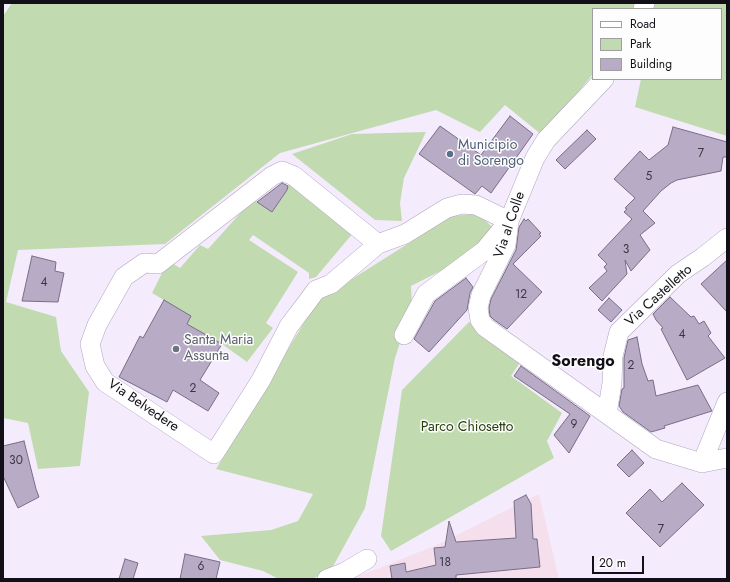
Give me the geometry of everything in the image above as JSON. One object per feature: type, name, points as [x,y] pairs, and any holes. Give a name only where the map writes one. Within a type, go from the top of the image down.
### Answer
[{"type":"street","name":"Via al Colle","points":[[603,80],[546,140],[535,158],[509,221],[506,245],[481,295],[478,308],[480,320],[485,327],[656,449],[702,463],[727,458]]},
{"type":"street","name":"Via Belvedere","points":[[378,244],[294,176],[282,171],[272,176],[158,264],[144,263],[124,277],[97,324],[90,344],[95,366],[105,382],[214,454],[261,380],[289,326],[316,290],[331,284],[378,244],[405,234],[447,208],[462,204],[476,205],[509,221]]},
{"type":"street","points":[[404,335],[426,294],[484,251],[509,221]]},
{"type":"street","name":"Via Castelletto","points":[[607,414],[612,383],[613,356],[619,332],[678,274],[727,238]]},
{"type":"street","points":[[702,463],[727,402]]},
{"type":"street","points":[[327,579],[345,572],[367,559]]},
{"type":"shaded area","points":[[539,494],[559,579],[347,579],[377,569],[439,544]]},
{"type":"green space","points":[[12,3],[727,3],[727,136],[635,107],[641,80],[722,80],[722,8],[592,8],[592,75],[542,135],[505,105],[480,132],[436,110],[280,153],[165,244],[18,250],[6,302],[56,317],[61,351],[89,392],[80,466],[38,469],[28,423],[3,418],[3,16]]},
{"type":"green space","points":[[426,132],[404,178],[400,203],[402,221],[375,220],[292,154],[352,134]]},
{"type":"green space","points":[[291,179],[354,232],[316,277],[309,279],[309,273],[253,235],[249,240],[298,272],[266,323],[273,328],[247,362],[222,344],[187,324],[191,316],[152,293],[164,269],[172,263],[180,268],[200,245],[208,249],[253,199],[272,212],[287,190]]},
{"type":"green space","points":[[473,214],[484,219],[494,229],[480,251],[411,286],[412,306],[395,358],[365,508],[331,570],[312,579],[279,579],[263,571],[220,560],[201,536],[271,530],[298,521],[313,494],[216,469],[317,301],[452,216]]},
{"type":"green space","name":"Parco Chiosetto","points":[[469,322],[521,361],[511,376],[562,413],[547,441],[554,458],[391,551],[381,536],[402,390]]},
{"type":"building","name":"Municipio di Sorengo","points":[[510,116],[533,134],[491,193],[482,186],[475,194],[419,154],[440,126],[481,155]]},
{"type":"building","points":[[673,127],[727,142],[727,157],[723,157],[721,171],[677,180],[671,183],[661,191],[643,211],[655,223],[640,235],[650,250],[631,271],[625,260],[627,274],[602,301],[589,288],[607,271],[604,267],[607,264],[598,255],[632,219],[624,212],[627,209],[625,208],[635,198],[614,179],[640,151],[649,160],[668,145]]},
{"type":"building","points":[[587,130],[596,139],[565,169],[556,160]]},
{"type":"building","points":[[282,183],[288,186],[287,190],[272,212],[257,202]]},
{"type":"building","points":[[524,219],[526,221],[528,219],[541,233],[539,234],[541,236],[513,264],[542,292],[507,329],[490,316],[489,308],[491,299],[516,250],[519,227]]},
{"type":"building","points":[[32,256],[56,262],[55,271],[64,273],[58,302],[22,301]]},
{"type":"building","points":[[727,260],[727,312],[701,284]]},
{"type":"building","points":[[466,278],[473,287],[470,293],[467,310],[429,352],[414,339],[435,301]]},
{"type":"building","points":[[670,297],[691,317],[694,316],[699,324],[704,321],[711,333],[708,336],[725,358],[687,380],[661,329],[663,328],[653,314]]},
{"type":"building","points":[[609,298],[622,310],[611,322],[598,310]]},
{"type":"building","name":"Santa Maria Assunta","points":[[164,300],[191,316],[187,324],[222,344],[200,380],[219,393],[208,411],[173,390],[167,402],[119,377],[140,336],[143,338]]},
{"type":"building","points":[[637,337],[642,364],[648,381],[653,380],[656,396],[698,385],[712,411],[664,426],[665,428],[651,432],[623,412],[619,406],[622,389],[624,388],[624,358],[628,340]]},
{"type":"building","points":[[521,366],[590,416],[569,453],[554,435],[570,414],[514,376]]},
{"type":"building","points":[[24,441],[39,497],[18,508],[3,476],[3,446]]},
{"type":"building","points":[[632,450],[644,463],[629,477],[617,465]]},
{"type":"building","points":[[682,483],[704,505],[660,547],[626,513],[650,489],[662,502]]},
{"type":"building","points":[[526,495],[531,504],[533,539],[537,539],[540,567],[456,575],[456,579],[392,579],[390,566],[405,563],[406,572],[436,565],[434,548],[445,547],[449,521],[456,542],[516,538],[514,501]]},
{"type":"building","points":[[185,554],[220,562],[216,579],[180,579]]},
{"type":"building","points":[[125,559],[138,563],[133,579],[119,579]]},
{"type":"place","name":"Municipio di Sorengo","points":[[450,154]]},
{"type":"place","name":"Santa Maria Assunta","points":[[176,349]]},
{"type":"district","name":"Sorengo","points":[[583,362]]}]
